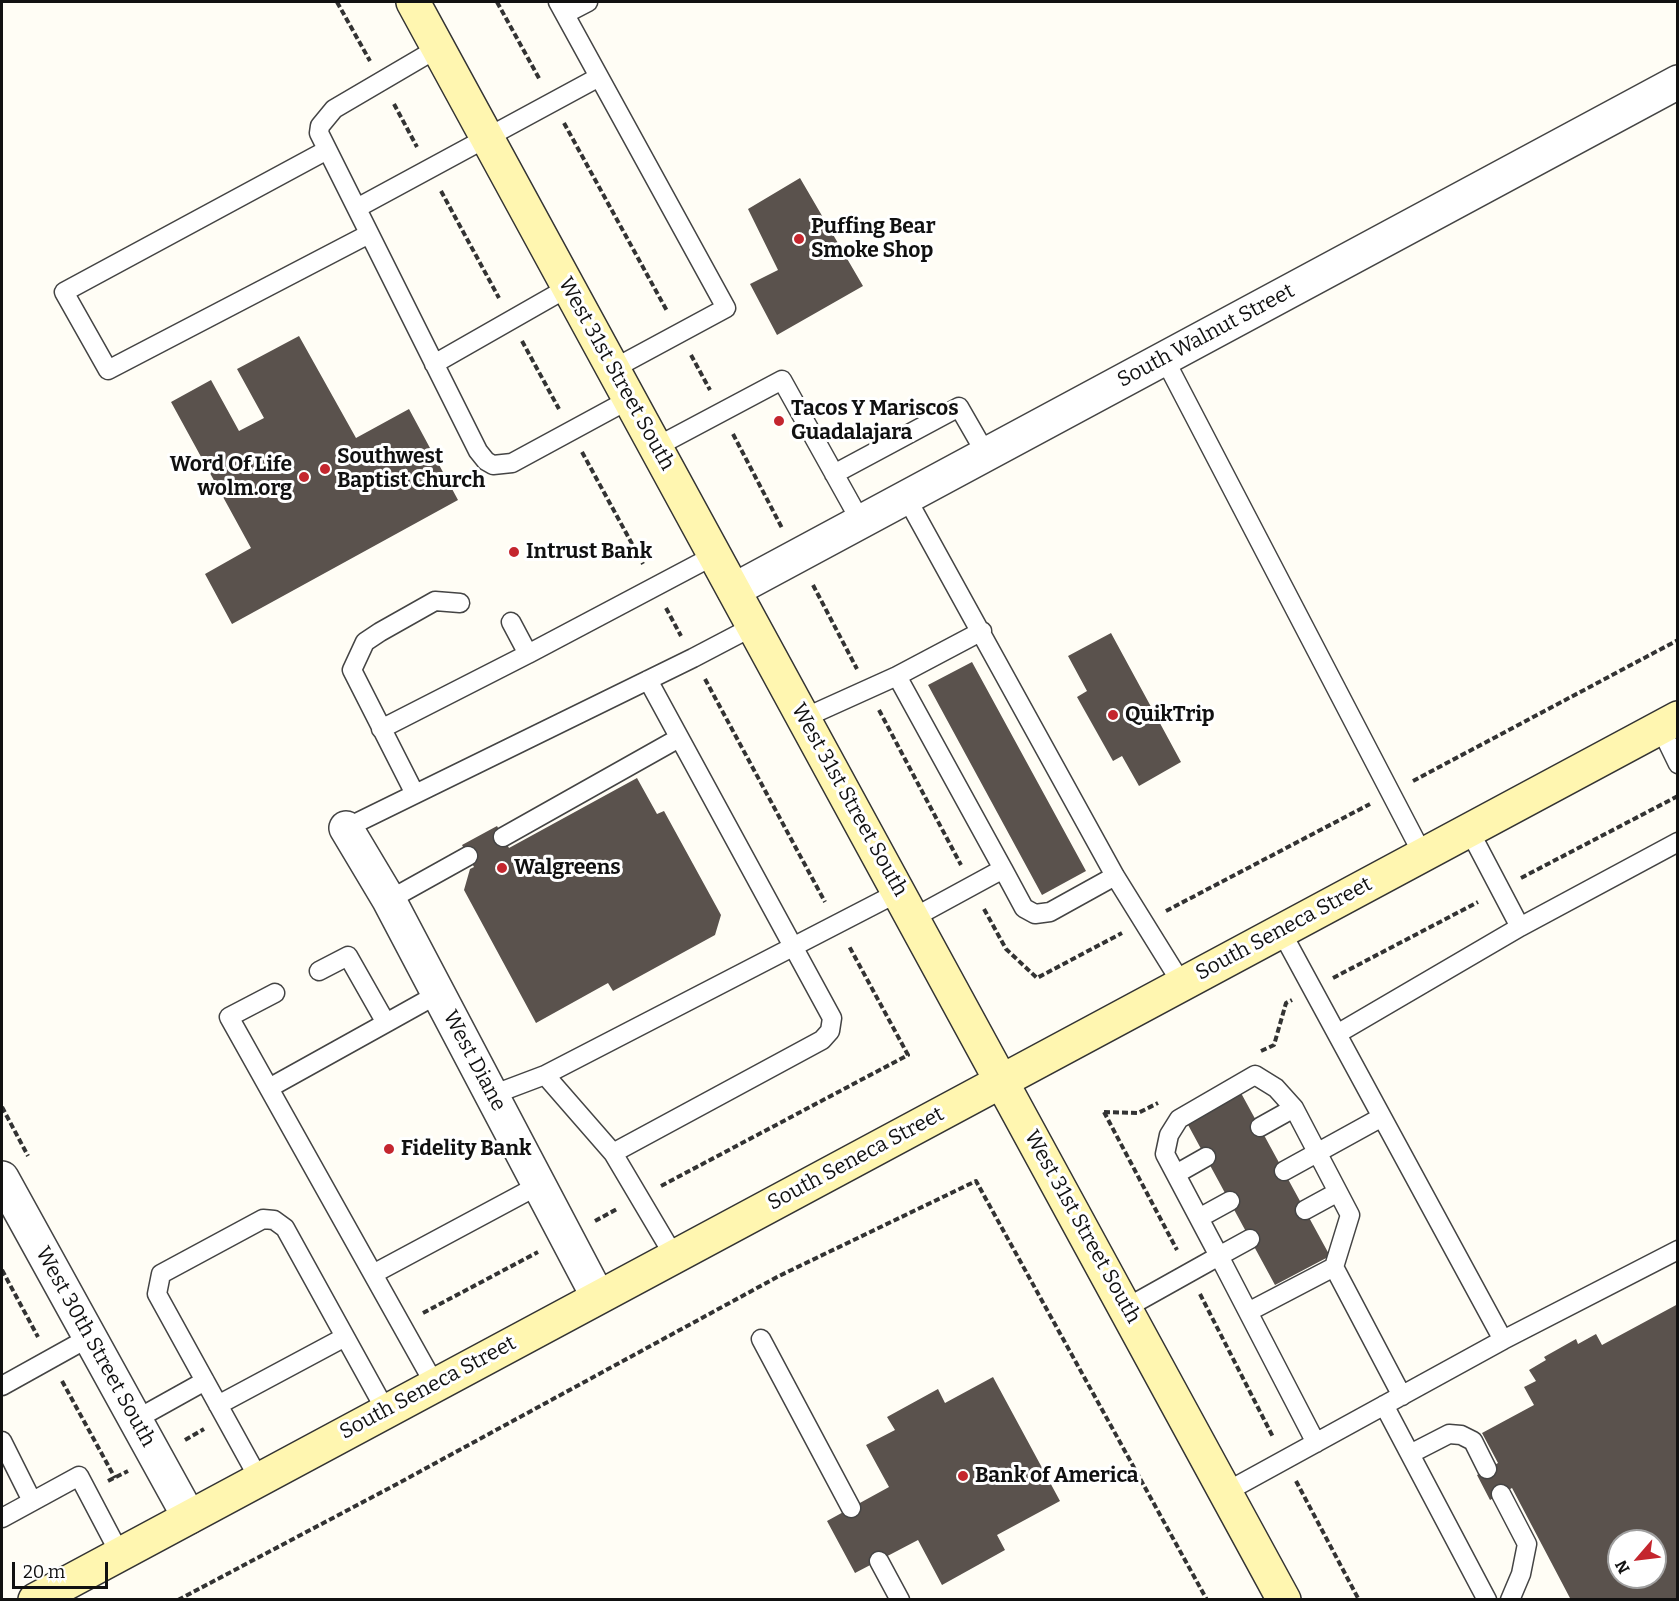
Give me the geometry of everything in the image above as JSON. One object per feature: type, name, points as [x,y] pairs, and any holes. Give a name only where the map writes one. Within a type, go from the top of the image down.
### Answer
[{"type":"street","name":"West 31st Street South","points":[[413,2],[1284,1599]]},
{"type":"street","name":"South Walnut Street","points":[[735,590],[1677,82]]},
{"type":"street","name":"South Seneca Street","points":[[34,1599],[1669,723]]},
{"type":"street","name":"West Diane","points":[[346,828],[438,993],[598,1297]]},
{"type":"street","name":"West 30th Street South","points":[[2,1178],[189,1517]]},
{"type":"lane","points":[[588,2],[561,8],[726,308],[613,369]]},
{"type":"lane","points":[[438,48],[334,109],[320,126],[319,133],[478,451],[486,461],[493,465],[512,463],[630,399]]},
{"type":"lane","points":[[357,208],[599,77]]},
{"type":"lane","points":[[327,150],[64,292],[108,370],[369,234]]},
{"type":"lane","points":[[434,364],[569,287]]},
{"type":"lane","points":[[1164,358],[1423,855]]},
{"type":"lane","points":[[656,447],[782,380],[861,522]]},
{"type":"lane","points":[[834,474],[959,407],[986,454]]},
{"type":"lane","points":[[906,497],[982,631],[1115,876],[1182,984]]},
{"type":"lane","points":[[381,729],[715,555]]},
{"type":"lane","points":[[415,794],[352,670],[365,642],[435,600],[460,603]]},
{"type":"lane","points":[[511,622],[528,654]]},
{"type":"lane","points":[[346,828],[754,626]]},
{"type":"lane","points":[[804,718],[897,676],[982,631]]},
{"type":"lane","points":[[897,676],[1024,908],[1035,914],[1050,912],[1115,876]]},
{"type":"lane","points":[[613,1152],[822,1040],[830,1031],[832,1018],[648,680]]},
{"type":"lane","points":[[1669,723],[1677,764]]},
{"type":"lane","points":[[503,837],[679,738]]},
{"type":"lane","points":[[1469,830],[1520,927]]},
{"type":"lane","points":[[1337,1034],[1520,927],[1677,842]]},
{"type":"lane","points":[[388,900],[468,856]]},
{"type":"lane","points":[[492,1095],[545,1075],[794,945],[837,925],[906,905],[1003,869]]},
{"type":"lane","points":[[1281,931],[1503,1340]]},
{"type":"lane","points":[[319,971],[348,956],[386,1023]]},
{"type":"lane","points":[[275,993],[229,1017],[435,1385]]},
{"type":"lane","points":[[268,1088],[438,993]]},
{"type":"lane","points":[[545,1075],[613,1152],[674,1256]]},
{"type":"lane","points":[[1316,1443],[1165,1154],[1168,1135],[1179,1119],[1255,1075],[1276,1088],[1294,1108],[1350,1215],[1334,1267],[1402,1396]]},
{"type":"lane","points":[[1260,1127],[1294,1108]]},
{"type":"lane","points":[[1284,1171],[1382,1117]]},
{"type":"lane","points":[[1176,1174],[1206,1157]]},
{"type":"lane","points":[[373,1274],[539,1185]]},
{"type":"lane","points":[[1305,1210],[1338,1192]]},
{"type":"lane","points":[[1199,1218],[1230,1201]]},
{"type":"lane","points":[[259,1479],[157,1293],[162,1275],[263,1219],[274,1220],[285,1228],[386,1411]]},
{"type":"lane","points":[[1126,1308],[1250,1239]]},
{"type":"lane","points":[[1226,1492],[1503,1340],[1677,1250]]},
{"type":"lane","points":[[1248,1312],[1334,1267]]},
{"type":"lane","points":[[221,1412],[345,1337]]},
{"type":"lane","points":[[2,1386],[90,1338]]},
{"type":"lane","points":[[761,1339],[851,1508]]},
{"type":"lane","points":[[135,1420],[205,1381]]},
{"type":"lane","points":[[1384,1405],[1487,1599]]},
{"type":"lane","points":[[1410,1454],[1449,1434],[1461,1435],[1473,1442],[1487,1469]]},
{"type":"lane","points":[[2,1441],[32,1501]]},
{"type":"lane","points":[[2,1518],[79,1476],[120,1554]]},
{"type":"lane","points":[[1501,1494],[1527,1544],[1521,1574],[1510,1599]]},
{"type":"lane","points":[[879,1561],[900,1599]]},
{"type":"path","points":[[337,2],[908,1055],[401,1324]]},
{"type":"path","points":[[1253,1055],[1274,1045],[1286,1003],[1677,796]]},
{"type":"path","points":[[1159,1102],[1138,1113],[1104,1112],[1359,1599]]},
{"type":"path","points":[[178,1599],[397,1484],[779,1276],[975,1181],[1207,1599]]},
{"type":"path","points":[[87,1492],[155,1456],[221,1412]]},
{"type":"building","name":"Puffing Bear Smoke Shop","points":[[800,178],[863,286],[777,335],[750,284],[778,270],[748,209]]},
{"type":"building","name":"Southwest Baptist Church","points":[[299,336],[356,438],[409,409],[458,500],[232,624],[205,574],[251,548],[171,402],[211,380],[239,431],[264,418],[237,369]]},
{"type":"building","points":[[1111,633],[1181,762],[1139,786],[1122,756],[1113,761],[1077,697],[1087,691],[1068,656]]},
{"type":"building","points":[[972,662],[1086,871],[1042,895],[928,685]]},
{"type":"building","name":"Walgreens","points":[[637,778],[657,814],[664,811],[721,915],[715,935],[613,991],[608,983],[536,1023],[464,890],[470,869],[474,867],[462,845],[497,826],[509,848]]},
{"type":"building","points":[[1241,1093],[1330,1256],[1275,1285],[1187,1123]]},
{"type":"building","points":[[1678,1304],[1678,1600],[1571,1600],[1512,1488],[1490,1500],[1477,1475],[1498,1463],[1482,1433],[1534,1405],[1524,1387],[1536,1381],[1529,1370],[1546,1360],[1544,1357],[1576,1339],[1578,1344],[1596,1334],[1602,1345]]},
{"type":"building","points":[[993,1377],[1060,1501],[997,1535],[1005,1550],[942,1585],[918,1540],[855,1573],[827,1521],[889,1487],[866,1445],[895,1430],[887,1417],[938,1389],[945,1403]]},
{"type":"place","name":"Puffing Bear Smoke Shop","points":[[799,239]]},
{"type":"place","name":"Tacos Y Mariscos Guadalajara","points":[[779,421]]},
{"type":"place","name":"Southwest Baptist Church","points":[[325,469]]},
{"type":"place","name":"Word Of Life wolm.org","points":[[304,477]]},
{"type":"place","name":"Intrust Bank","points":[[514,552]]},
{"type":"place","name":"QuikTrip","points":[[1113,715]]},
{"type":"place","name":"Walgreens","points":[[502,868]]},
{"type":"place","name":"Fidelity Bank","points":[[389,1149]]},
{"type":"place","name":"Bank of America","points":[[963,1476]]}]
